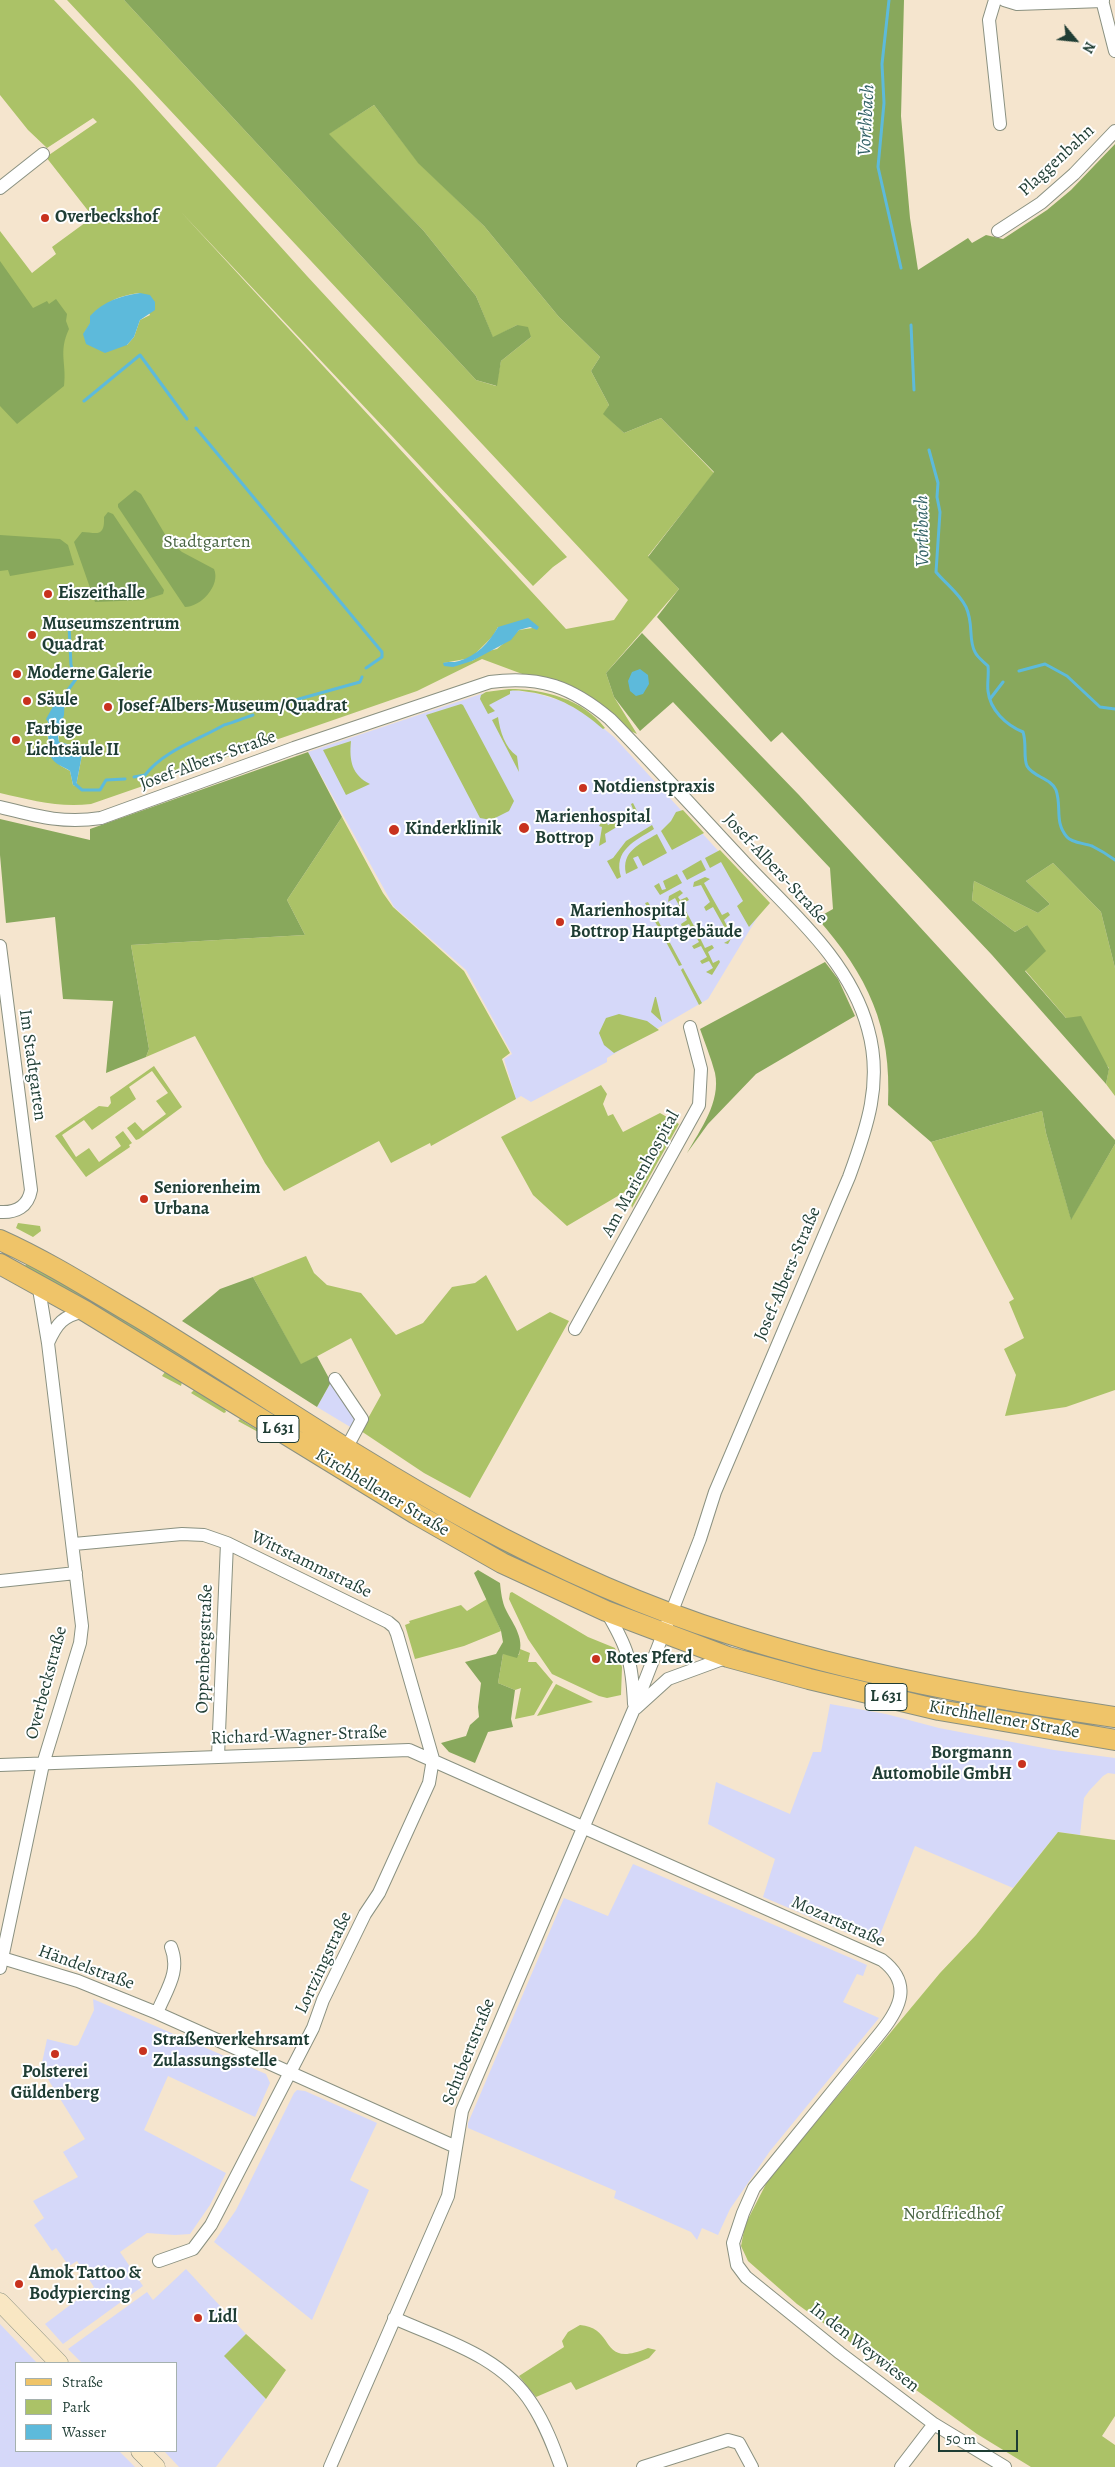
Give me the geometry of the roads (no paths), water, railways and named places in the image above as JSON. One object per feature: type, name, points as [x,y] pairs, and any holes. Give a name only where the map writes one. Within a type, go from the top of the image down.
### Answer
[{"type":"main road","name":"Kirchhellener Straße","points":[[0,1240],[58,1270],[486,1530],[565,1570],[671,1614],[730,1634],[842,1666],[1017,1703],[1115,1717]]},
{"type":"main road","name":"L 631","points":[[0,1264],[38,1283]]},
{"type":"main road","name":"Kirchhellener Straße","points":[[38,1283],[416,1514],[502,1563],[606,1611],[728,1657],[809,1680],[939,1710],[1115,1740]]},
{"type":"main road","points":[[0,2302],[58,2362]]},
{"type":"main road","points":[[141,2452],[156,2467]]},
{"type":"street","points":[[995,0],[989,20],[1000,124]]},
{"type":"street","points":[[1004,0],[1018,4],[1102,0],[1115,51]]},
{"type":"street","name":"Plaggenbahn","points":[[998,232],[1041,203],[1074,174],[1115,131]]},
{"type":"street","points":[[0,188],[43,154]]},
{"type":"street","name":"Josef-Albers-Straße","points":[[0,807],[53,820],[81,821],[101,818],[294,748],[490,682],[512,679],[535,681],[572,692],[610,719],[838,964],[857,998],[869,1030],[874,1062],[873,1093],[868,1124],[850,1177],[715,1492],[671,1614]]},
{"type":"street","name":"Im Stadtgarten","points":[[0,946],[31,1190],[26,1202],[17,1211],[0,1212]]},
{"type":"street","name":"Am Marienhospital","points":[[576,1329],[699,1105],[701,1069],[690,1027]]},
{"type":"street","name":"Overbeckstraße","points":[[1,1963],[44,1764],[80,1643],[82,1626],[74,1544],[48,1344],[38,1283]]},
{"type":"street","points":[[48,1344],[56,1326],[74,1313],[85,1311]]},
{"type":"street","name":"Kirchhellener Straße","points":[[335,1379],[362,1419],[347,1447]]},
{"type":"street","name":"Wittstammstraße","points":[[74,1544],[182,1534],[204,1535],[227,1543],[394,1627],[433,1759]]},
{"type":"street","name":"Oppenbergstraße","points":[[218,1756],[227,1543]]},
{"type":"street","points":[[0,1581],[76,1572]]},
{"type":"street","name":"Schubertstraße","points":[[606,1611],[625,1643],[632,1671],[634,1709]]},
{"type":"street","points":[[662,1633],[671,1614]]},
{"type":"street","name":"Schubertstraße","points":[[330,2467],[448,2196],[462,2111],[634,1709],[662,1633]]},
{"type":"street","name":"Schubertstraße","points":[[634,1709],[668,1680],[728,1657]]},
{"type":"street","name":"Richard-Wagner-Straße","points":[[0,1764],[44,1764],[409,1750],[583,1827]]},
{"type":"street","name":"Lortzingstraße","points":[[158,2261],[192,2249],[211,2225],[291,2074],[344,1957],[365,1914],[379,1893],[430,1783],[433,1759]]},
{"type":"street","name":"Mozartstraße","points":[[583,1827],[882,1960],[895,1972],[900,1984],[899,2007],[893,2017],[754,2188],[735,2234]]},
{"type":"street","points":[[156,2013],[176,1968],[171,1947]]},
{"type":"street","name":"Händelstraße","points":[[1,1963],[78,1981],[156,2013],[456,2148]]},
{"type":"street","name":"In den Weywiesen","points":[[735,2234],[733,2243],[737,2265],[746,2277],[840,2353],[934,2424],[1005,2467]]},
{"type":"street","points":[[394,2318],[478,2356],[501,2370],[532,2403],[546,2430],[561,2467]]},
{"type":"street","points":[[901,2467],[934,2424]]},
{"type":"street","points":[[643,2467],[728,2440],[739,2444],[752,2467]]},
{"type":"water","points":[[140,293],[150,295],[155,302],[155,310],[140,320],[134,337],[127,345],[105,353],[86,344],[83,334],[90,323],[90,316],[95,311],[113,300]]},
{"type":"water","points":[[528,618],[539,627],[537,630],[530,627],[519,630],[511,640],[472,661],[453,667],[444,666],[443,663],[465,659],[476,652],[486,643],[498,627]]},
{"type":"water","points":[[640,669],[648,675],[649,684],[643,694],[636,696],[630,691],[628,681],[632,672]]},
{"type":"water","points":[[65,695],[64,715],[58,736],[59,742],[71,745],[82,755],[76,786],[73,785],[70,771],[57,764],[50,755],[48,722],[46,719],[55,703]]},
{"type":"waterway","name":"Vorthbach","points":[[889,0],[882,64],[884,103],[878,167],[901,268]]},
{"type":"waterway","name":"Vorthbach","points":[[911,325],[914,390]]},
{"type":"waterway","points":[[84,401],[140,355],[187,419]]},
{"type":"waterway","points":[[196,428],[382,652],[382,657],[366,668]]},
{"type":"waterway","name":"Vorthbach","points":[[929,450],[938,483],[937,497],[940,512],[936,572],[956,593],[966,607],[970,620],[973,647],[977,656],[988,666],[989,698],[1000,716],[1023,732],[1027,766],[1033,773],[1054,786],[1058,796],[1059,820],[1067,837],[1075,842],[1092,846],[1115,860]]},
{"type":"waterway","points":[[76,623],[91,620]]},
{"type":"waterway","points":[[63,697],[76,679],[71,665],[69,626],[71,624]]},
{"type":"waterway","points":[[1019,671],[1045,664],[1067,676],[1100,707],[1115,709]]},
{"type":"waterway","points":[[260,708],[265,703],[281,704],[360,682],[362,677]]},
{"type":"waterway","points":[[990,699],[1003,682]]},
{"type":"waterway","points":[[134,777],[145,775],[161,759],[224,725],[253,715]]},
{"type":"waterway","points":[[75,784],[82,790],[100,790],[106,780],[125,779]]},
{"type":"place","name":"Overbeckshof","points":[[45,218]]},
{"type":"place","name":"Eiszeithalle","points":[[48,594]]},
{"type":"place","name":"Museumszentrum Quadrat","points":[[32,635]]},
{"type":"place","name":"Moderne Galerie","points":[[17,674]]},
{"type":"place","name":"Säule","points":[[27,701]]},
{"type":"place","name":"Josef-Albers-Museum/Quadrat","points":[[108,707]]},
{"type":"place","name":"Farbige Lichtsäule II","points":[[16,740]]},
{"type":"place","name":"Notdienstpraxis","points":[[583,788]]},
{"type":"place","name":"Marienhospital Bottrop","points":[[524,828]]},
{"type":"place","name":"Kinderklinik","points":[[394,830]]},
{"type":"place","name":"Marienhospital Bottrop Hauptgebäude","points":[[560,922]]},
{"type":"place","name":"Seniorenheim Urbana","points":[[144,1199]]},
{"type":"place","name":"Rotes Pferd","points":[[596,1659]]},
{"type":"place","name":"Borgmann Automobile GmbH","points":[[1022,1764]]},
{"type":"place","name":"Straßenverkehrsamt Zulassungsstelle","points":[[143,2051]]},
{"type":"place","name":"Polsterei Güldenberg","points":[[55,2054]]},
{"type":"place","name":"Amok Tattoo & Bodypiercing","points":[[19,2284]]},
{"type":"place","name":"Lidl","points":[[198,2318]]},
{"type":"park label","name":"Stadtgarten","points":[[207,543]]},
{"type":"park label","name":"Nordfriedhof","points":[[952,2215]]}]
